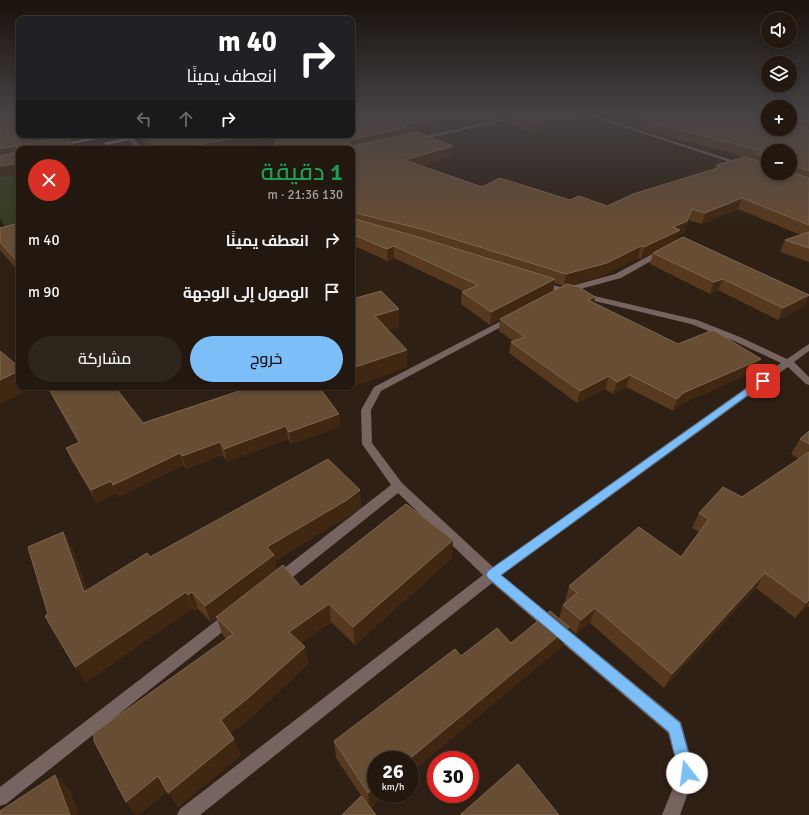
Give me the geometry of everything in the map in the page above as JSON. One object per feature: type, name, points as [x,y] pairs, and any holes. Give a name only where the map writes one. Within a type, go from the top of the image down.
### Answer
[{"type":"street","points":[[698,150],[761,170]]},
{"type":"street","points":[[550,298],[564,291],[618,276],[671,248]]},
{"type":"street","points":[[534,281],[564,291],[694,322],[737,339],[788,363],[809,382]]},
{"type":"street","points":[[516,317],[377,390],[366,410],[367,444],[398,486],[492,575],[675,728],[687,773],[671,815]]},
{"type":"street","points":[[189,814],[492,575],[809,347]]},
{"type":"street","points":[[268,588],[398,486]]},
{"type":"street","points":[[0,798],[243,608]]},
{"type":"green space","points":[[16,174],[16,230],[8,233],[0,217],[0,177]]},
{"type":"building","points":[[16,150],[16,163],[0,166],[0,156],[15,152]]},
{"type":"building","points":[[355,150],[439,150],[405,160],[482,187],[500,178],[570,200],[579,196],[607,206],[633,194],[721,167],[716,165],[745,157],[761,163],[761,180],[797,180],[797,174],[809,178],[809,225],[742,198],[705,213],[692,209],[687,221],[673,227],[680,230],[644,247],[641,246],[607,263],[566,274],[425,230],[355,213]]},
{"type":"building","points":[[797,150],[809,150],[809,171],[797,167]]},
{"type":"building","points":[[355,219],[555,279],[491,312],[462,292],[478,285],[394,246],[387,249],[355,235]]},
{"type":"building","points":[[16,224],[16,260],[0,242],[0,228]]},
{"type":"building","points":[[809,232],[809,248],[785,240]]},
{"type":"building","points":[[683,237],[809,295],[783,308],[723,279],[714,282],[653,253]]},
{"type":"building","points":[[567,284],[579,287],[595,297],[588,300],[678,344],[713,330],[761,359],[683,393],[677,399],[630,375],[617,382],[609,376],[580,391],[511,342],[525,337],[500,319]]},
{"type":"building","points":[[381,291],[399,309],[375,316],[407,350],[355,367],[355,298]]},
{"type":"building","points":[[0,351],[16,364],[16,372],[0,380]]},
{"type":"building","points":[[117,390],[143,423],[242,390],[321,390],[339,414],[289,432],[286,426],[224,449],[220,442],[182,456],[180,453],[113,485],[111,481],[91,490],[66,448],[80,442],[50,391]]},
{"type":"building","points":[[809,431],[809,444],[800,439]]},
{"type":"building","points":[[809,452],[809,600],[806,603],[765,573],[672,674],[595,608],[581,620],[563,605],[577,593],[569,586],[639,527],[681,557],[709,519],[699,513],[723,487],[742,497]]},
{"type":"building","points":[[328,459],[360,490],[347,500],[267,547],[274,555],[205,606],[192,592],[188,595],[186,592],[75,667],[45,616],[48,614],[28,547],[63,532],[84,592],[147,553],[150,557]]},
{"type":"building","points":[[406,504],[453,540],[353,627],[329,604],[289,632],[305,647],[221,720],[234,739],[168,793],[158,776],[126,802],[94,741],[94,733],[233,634],[216,617],[283,565],[301,587]]},
{"type":"building","points":[[550,611],[569,627],[419,751],[367,751],[367,791],[334,741],[455,649],[461,656],[497,628],[511,643]]},
{"type":"building","points":[[518,764],[559,815],[460,815],[474,803],[479,803],[479,798]]},
{"type":"building","points":[[55,775],[70,815],[0,815],[0,811]]},
{"type":"building","points":[[361,796],[376,815],[342,815]]},
{"type":"route","points":[[687,773],[675,728],[492,575],[763,381]]}]
